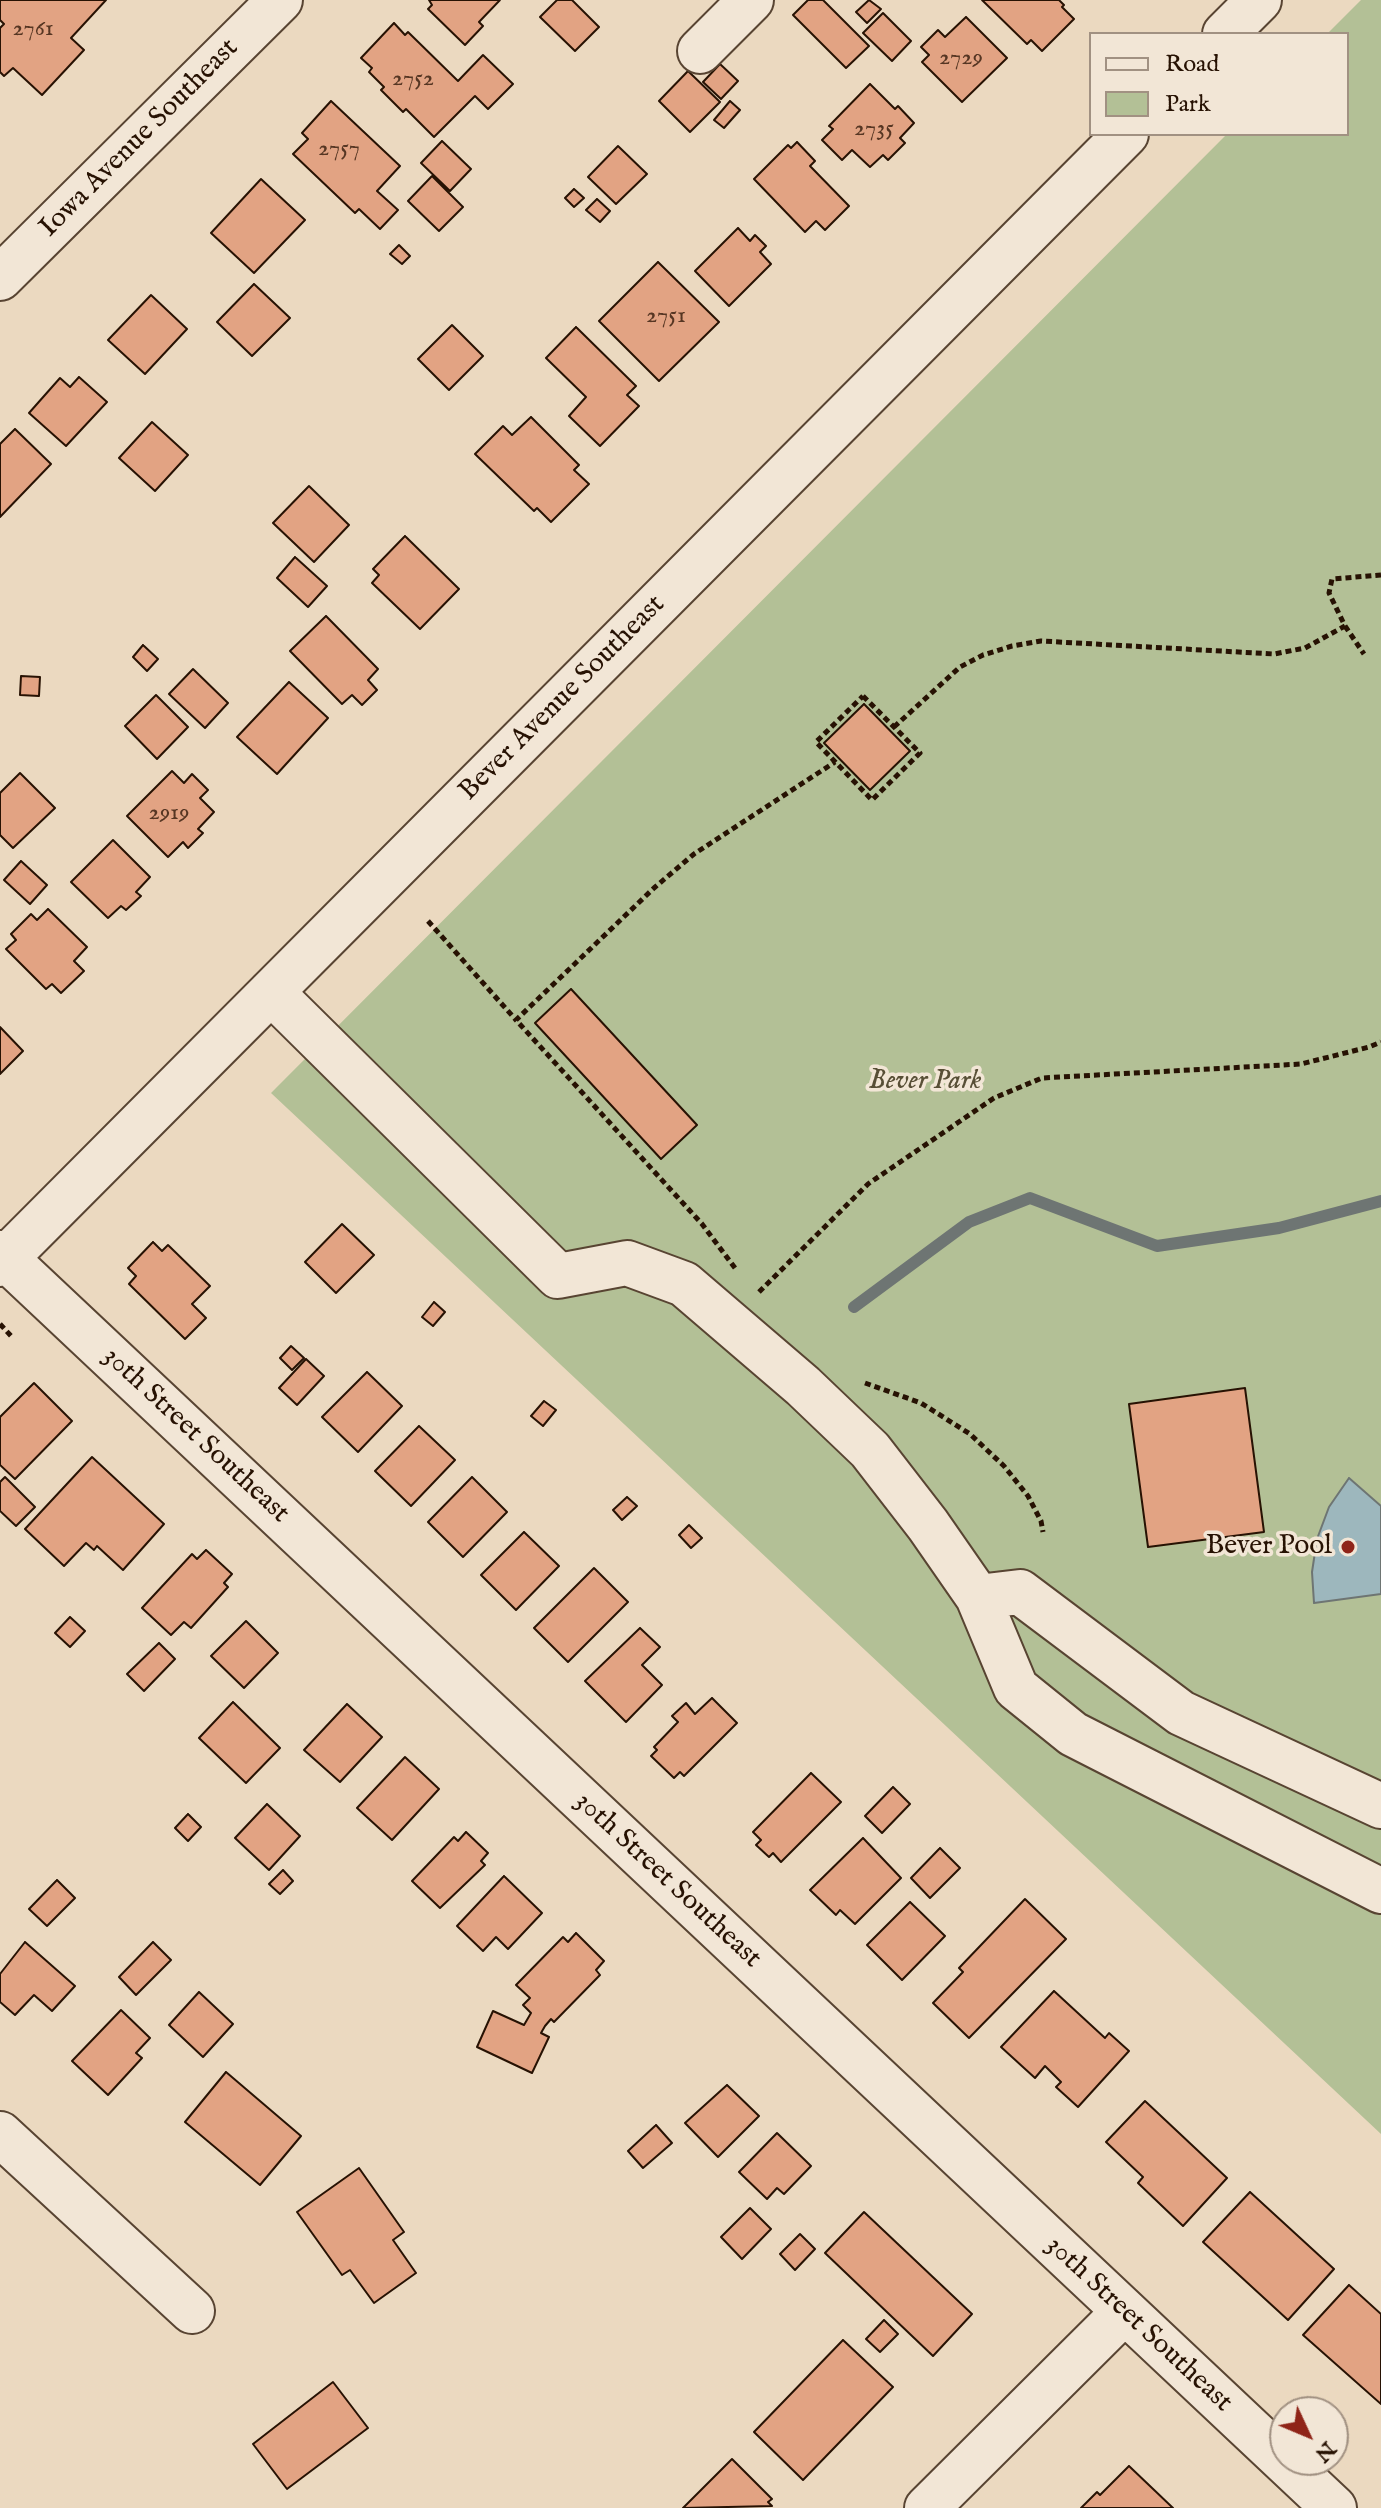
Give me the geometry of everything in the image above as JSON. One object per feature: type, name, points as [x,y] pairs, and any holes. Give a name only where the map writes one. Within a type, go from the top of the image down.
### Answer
[{"type":"street","name":"Iowa Avenue Southeast","points":[[0,278],[280,0]]},
{"type":"street","points":[[700,51],[751,0]]},
{"type":"street","points":[[1227,32],[1259,0]]},
{"type":"street","name":"Bever Avenue Southeast","points":[[2,1258],[1124,136]]},
{"type":"street","points":[[271,992],[558,1276],[627,1263],[684,1284],[792,1376],[870,1450],[928,1525],[978,1597],[1016,1688],[1073,1734],[1381,1891]]},
{"type":"street","name":"30th Street Southeast","points":[[2,1258],[1334,2508]]},
{"type":"street","points":[[978,1597],[1020,1592],[1181,1713],[1381,1806]]},
{"type":"street","points":[[0,2134],[192,2311]]},
{"type":"street","points":[[927,2508],[1124,2312]]},
{"type":"path","points":[[1364,654],[1345,626],[1329,593],[1332,579],[1381,575]]},
{"type":"path","points":[[894,727],[960,667],[983,655],[1012,646],[1041,641],[1274,654],[1305,648],[1345,626]]},
{"type":"path","points":[[863,696],[920,753],[872,800],[835,762],[816,742],[863,696]]},
{"type":"path","points":[[516,1020],[654,888],[694,854],[835,762]]},
{"type":"path","points":[[428,921],[702,1224],[740,1275]]},
{"type":"path","points":[[758,1293],[868,1184],[994,1098],[1042,1078],[1301,1064],[1381,1042]]},
{"type":"path","points":[[749,1284],[769,1303]]},
{"type":"path","points":[[0,1324],[12,1337]]},
{"type":"path","points":[[857,1379],[889,1394],[921,1403],[970,1434],[1004,1466],[1028,1496],[1043,1532]]},
{"type":"green space","name":"Bever Park","points":[[1361,0],[1381,0],[1381,2134],[271,1093],[1225,136],[1349,136],[1349,32],[1329,32]]},
{"type":"water","name":"Bever Pool","points":[[1349,1478],[1381,1506],[1381,1594],[1314,1603],[1312,1572],[1317,1539],[1329,1507]]},
{"type":"building","points":[[0,0],[106,0],[71,38],[84,50],[42,95],[13,68],[4,76],[0,72],[0,28],[4,24],[0,20]]},
{"type":"building","points":[[429,0],[500,0],[479,22],[483,26],[465,45],[428,9],[432,5]]},
{"type":"building","points":[[557,0],[572,0],[599,27],[575,51],[540,17]]},
{"type":"building","points":[[808,0],[823,0],[869,46],[846,68],[793,15]]},
{"type":"building","points":[[869,0],[881,9],[867,23],[856,12]]},
{"type":"building","points":[[982,0],[1059,0],[1074,19],[1042,51],[1031,40],[1027,44]]},
{"type":"building","points":[[883,13],[911,41],[892,61],[863,33]]},
{"type":"building","points":[[966,17],[1007,58],[962,102],[922,62],[929,55],[921,47],[938,30],[945,37]]},
{"type":"building","points":[[394,23],[405,35],[408,32],[458,81],[483,55],[513,84],[488,109],[475,96],[434,137],[381,90],[384,87],[369,72],[372,68],[361,58]]},
{"type":"building","points":[[720,64],[738,81],[721,99],[703,82]]},
{"type":"building","points":[[688,71],[720,102],[690,132],[659,101]]},
{"type":"building","points":[[870,84],[914,123],[900,138],[905,143],[888,160],[883,155],[870,167],[852,150],[842,160],[822,140],[833,129],[829,126]]},
{"type":"building","points":[[331,101],[400,166],[377,191],[398,210],[380,229],[359,209],[355,213],[293,154],[308,139],[302,133]]},
{"type":"building","points":[[730,101],[740,110],[724,128],[714,120]]},
{"type":"building","points":[[442,141],[471,169],[450,191],[421,163]]},
{"type":"building","points":[[797,142],[815,161],[810,166],[849,206],[825,230],[816,221],[805,232],[754,179],[788,145],[791,148]]},
{"type":"building","points":[[618,146],[647,174],[616,204],[588,177]]},
{"type":"building","points":[[432,176],[463,207],[439,231],[408,201]]},
{"type":"building","points":[[261,179],[305,220],[254,273],[211,233]]},
{"type":"building","points":[[574,189],[584,198],[574,207],[565,198]]},
{"type":"building","points":[[597,199],[610,211],[600,222],[586,210]]},
{"type":"building","points":[[738,228],[750,241],[755,235],[766,246],[760,252],[771,264],[729,306],[695,271]]},
{"type":"building","points":[[399,245],[410,256],[402,264],[390,254]]},
{"type":"building","points":[[658,262],[719,322],[659,381],[599,321]]},
{"type":"building","points":[[254,284],[290,318],[252,356],[217,322]]},
{"type":"building","points":[[151,295],[187,329],[145,374],[108,340]]},
{"type":"building","points":[[452,325],[483,356],[449,390],[418,359]]},
{"type":"building","points":[[576,327],[636,386],[627,395],[639,406],[600,446],[569,416],[586,397],[546,358]]},
{"type":"building","points":[[79,377],[107,402],[66,446],[29,413],[60,378],[70,387]]},
{"type":"building","points":[[531,417],[579,465],[574,470],[589,484],[551,522],[537,508],[534,511],[475,454],[503,426],[512,435]]},
{"type":"building","points":[[152,422],[188,455],[155,491],[119,458]]},
{"type":"building","points":[[15,429],[51,464],[0,517],[0,444]]},
{"type":"building","points":[[309,486],[349,525],[314,562],[273,523]]},
{"type":"building","points":[[405,536],[459,589],[420,629],[372,583],[379,575],[373,569]]},
{"type":"building","points":[[295,557],[327,586],[308,607],[277,578]]},
{"type":"building","points":[[326,616],[378,669],[368,680],[377,690],[362,705],[352,695],[342,704],[290,651]]},
{"type":"building","points":[[143,645],[158,659],[147,671],[133,657]]},
{"type":"building","points":[[193,669],[228,703],[205,728],[169,694]]},
{"type":"building","points":[[21,676],[40,677],[39,696],[20,695]]},
{"type":"building","points":[[289,682],[328,718],[277,774],[237,737]]},
{"type":"building","points":[[156,695],[188,727],[157,759],[125,726]]},
{"type":"building","points":[[864,704],[910,751],[870,790],[824,743]]},
{"type":"building","points":[[172,771],[184,783],[192,774],[208,790],[200,798],[214,812],[198,829],[203,833],[188,848],[183,842],[168,857],[127,816]]},
{"type":"building","points":[[20,773],[55,808],[13,848],[0,835],[0,793]]},
{"type":"building","points":[[113,840],[150,877],[136,892],[141,896],[126,910],[121,906],[108,918],[71,882]]},
{"type":"building","points":[[21,861],[47,885],[30,904],[4,880]]},
{"type":"building","points":[[48,909],[87,947],[74,961],[84,971],[61,993],[52,984],[46,989],[6,949],[16,940],[11,934],[31,914],[37,920]]},
{"type":"building","points":[[571,989],[697,1125],[661,1159],[535,1023]]},
{"type":"building","points":[[0,1027],[23,1051],[0,1074]]},
{"type":"building","points":[[342,1224],[374,1255],[336,1293],[305,1262]]},
{"type":"building","points":[[153,1242],[162,1251],[168,1245],[210,1286],[192,1304],[206,1318],[185,1339],[129,1284],[136,1276],[128,1268]]},
{"type":"building","points":[[434,1302],[445,1312],[433,1326],[422,1317]]},
{"type":"building","points":[[291,1346],[304,1358],[292,1370],[280,1358]]},
{"type":"building","points":[[306,1359],[324,1376],[297,1405],[279,1388]]},
{"type":"building","points":[[367,1372],[402,1406],[358,1452],[322,1417]]},
{"type":"building","points":[[34,1383],[72,1421],[15,1479],[0,1465],[0,1417]]},
{"type":"building","points":[[1245,1388],[1264,1532],[1148,1547],[1129,1404]]},
{"type":"building","points":[[544,1401],[556,1410],[543,1426],[531,1416]]},
{"type":"building","points":[[419,1426],[455,1460],[411,1506],[375,1471]]},
{"type":"building","points":[[92,1457],[164,1524],[123,1570],[97,1546],[94,1550],[86,1543],[64,1566],[25,1529]]},
{"type":"building","points":[[5,1477],[35,1507],[16,1526],[0,1511],[0,1482]]},
{"type":"building","points":[[472,1477],[507,1512],[463,1557],[428,1522]]},
{"type":"building","points":[[627,1497],[637,1506],[622,1520],[613,1510]]},
{"type":"building","points":[[689,1525],[702,1538],[691,1548],[679,1535]]},
{"type":"building","points":[[524,1532],[559,1566],[516,1610],[481,1575]]},
{"type":"building","points":[[206,1550],[232,1574],[224,1583],[228,1587],[191,1628],[184,1622],[171,1635],[142,1608],[192,1554],[197,1559]]},
{"type":"building","points":[[594,1568],[628,1602],[568,1662],[534,1628]]},
{"type":"building","points":[[70,1617],[85,1631],[70,1647],[55,1633]]},
{"type":"building","points":[[246,1621],[278,1653],[244,1688],[211,1656]]},
{"type":"building","points":[[640,1628],[660,1647],[642,1665],[662,1685],[626,1722],[585,1681]]},
{"type":"building","points":[[159,1643],[175,1659],[144,1691],[127,1674]]},
{"type":"building","points":[[712,1698],[737,1723],[684,1776],[680,1772],[674,1778],[651,1756],[657,1750],[654,1747],[678,1722],[672,1716],[686,1703],[695,1714]]},
{"type":"building","points":[[233,1702],[280,1748],[246,1783],[199,1738]]},
{"type":"building","points":[[347,1704],[382,1737],[340,1782],[304,1750]]},
{"type":"building","points":[[405,1757],[439,1789],[392,1840],[357,1808]]},
{"type":"building","points":[[811,1773],[841,1802],[781,1862],[773,1853],[769,1857],[756,1845],[761,1840],[753,1832]]},
{"type":"building","points":[[893,1787],[910,1804],[882,1833],[865,1816]]},
{"type":"building","points":[[267,1804],[300,1836],[269,1870],[235,1838]]},
{"type":"building","points":[[188,1814],[201,1827],[188,1841],[175,1828]]},
{"type":"building","points":[[466,1832],[488,1853],[481,1861],[485,1865],[440,1908],[412,1881],[454,1837],[458,1841]]},
{"type":"building","points":[[863,1838],[901,1878],[855,1924],[840,1910],[836,1915],[810,1890]]},
{"type":"building","points":[[940,1848],[960,1868],[930,1898],[911,1878]]},
{"type":"building","points":[[283,1870],[293,1881],[280,1894],[269,1884]]},
{"type":"building","points":[[504,1876],[542,1913],[508,1949],[496,1937],[483,1951],[457,1926]]},
{"type":"building","points":[[57,1880],[75,1898],[47,1926],[29,1909]]},
{"type":"building","points":[[1025,1899],[1066,1939],[969,2038],[933,2003],[963,1972],[959,1968]]},
{"type":"building","points":[[910,1902],[945,1936],[902,1980],[867,1945]]},
{"type":"building","points":[[576,1933],[604,1961],[596,1970],[600,1975],[554,2022],[551,2019],[545,2026],[541,2033],[549,2037],[532,2073],[477,2047],[493,2011],[524,2025],[531,2013],[523,2005],[530,1998],[516,1985],[563,1937],[568,1942]]},
{"type":"building","points":[[25,1942],[75,1986],[52,2011],[34,1995],[15,2015],[0,2002],[0,1974]]},
{"type":"building","points":[[153,1942],[171,1960],[136,1995],[119,1977]]},
{"type":"building","points":[[1054,1991],[1105,2038],[1109,2033],[1129,2051],[1078,2107],[1056,2087],[1061,2082],[1045,2066],[1035,2078],[1001,2047]]},
{"type":"building","points":[[199,1992],[233,2024],[203,2057],[169,2025]]},
{"type":"building","points":[[121,2010],[150,2038],[136,2053],[142,2058],[108,2095],[72,2061]]},
{"type":"building","points":[[226,2072],[301,2136],[260,2185],[185,2122]]},
{"type":"building","points":[[727,2085],[759,2116],[718,2157],[685,2123]]},
{"type":"building","points":[[1145,2101],[1227,2178],[1183,2226],[1138,2183],[1143,2177],[1106,2142]]},
{"type":"building","points":[[656,2125],[672,2143],[643,2168],[628,2151]]},
{"type":"building","points":[[777,2133],[811,2166],[784,2194],[777,2188],[767,2199],[739,2172]]},
{"type":"building","points":[[359,2168],[404,2232],[393,2240],[416,2273],[374,2303],[350,2270],[342,2275],[297,2212]]},
{"type":"building","points":[[1250,2192],[1334,2269],[1288,2320],[1203,2242]]},
{"type":"building","points":[[750,2208],[771,2229],[742,2259],[721,2237]]},
{"type":"building","points":[[864,2212],[972,2314],[933,2356],[825,2253]]},
{"type":"building","points":[[800,2234],[815,2249],[795,2270],[780,2254]]},
{"type":"building","points":[[1349,2285],[1381,2314],[1381,2404],[1303,2335]]},
{"type":"building","points":[[884,2320],[898,2334],[880,2352],[866,2339]]},
{"type":"building","points":[[843,2340],[893,2387],[803,2480],[754,2432]]},
{"type":"building","points":[[333,2382],[368,2428],[287,2489],[253,2444]]},
{"type":"building","points":[[732,2459],[772,2499],[768,2502],[772,2506],[683,2508]]},
{"type":"building","points":[[1129,2466],[1173,2508],[1081,2508],[1097,2492],[1100,2495]]},
{"type":"waterway","points":[[854,1307],[969,1222],[1030,1198],[1157,1246],[1279,1228],[1381,1201]]},
{"type":"place","name":"Bever Pool","points":[[1348,1547]]}]
